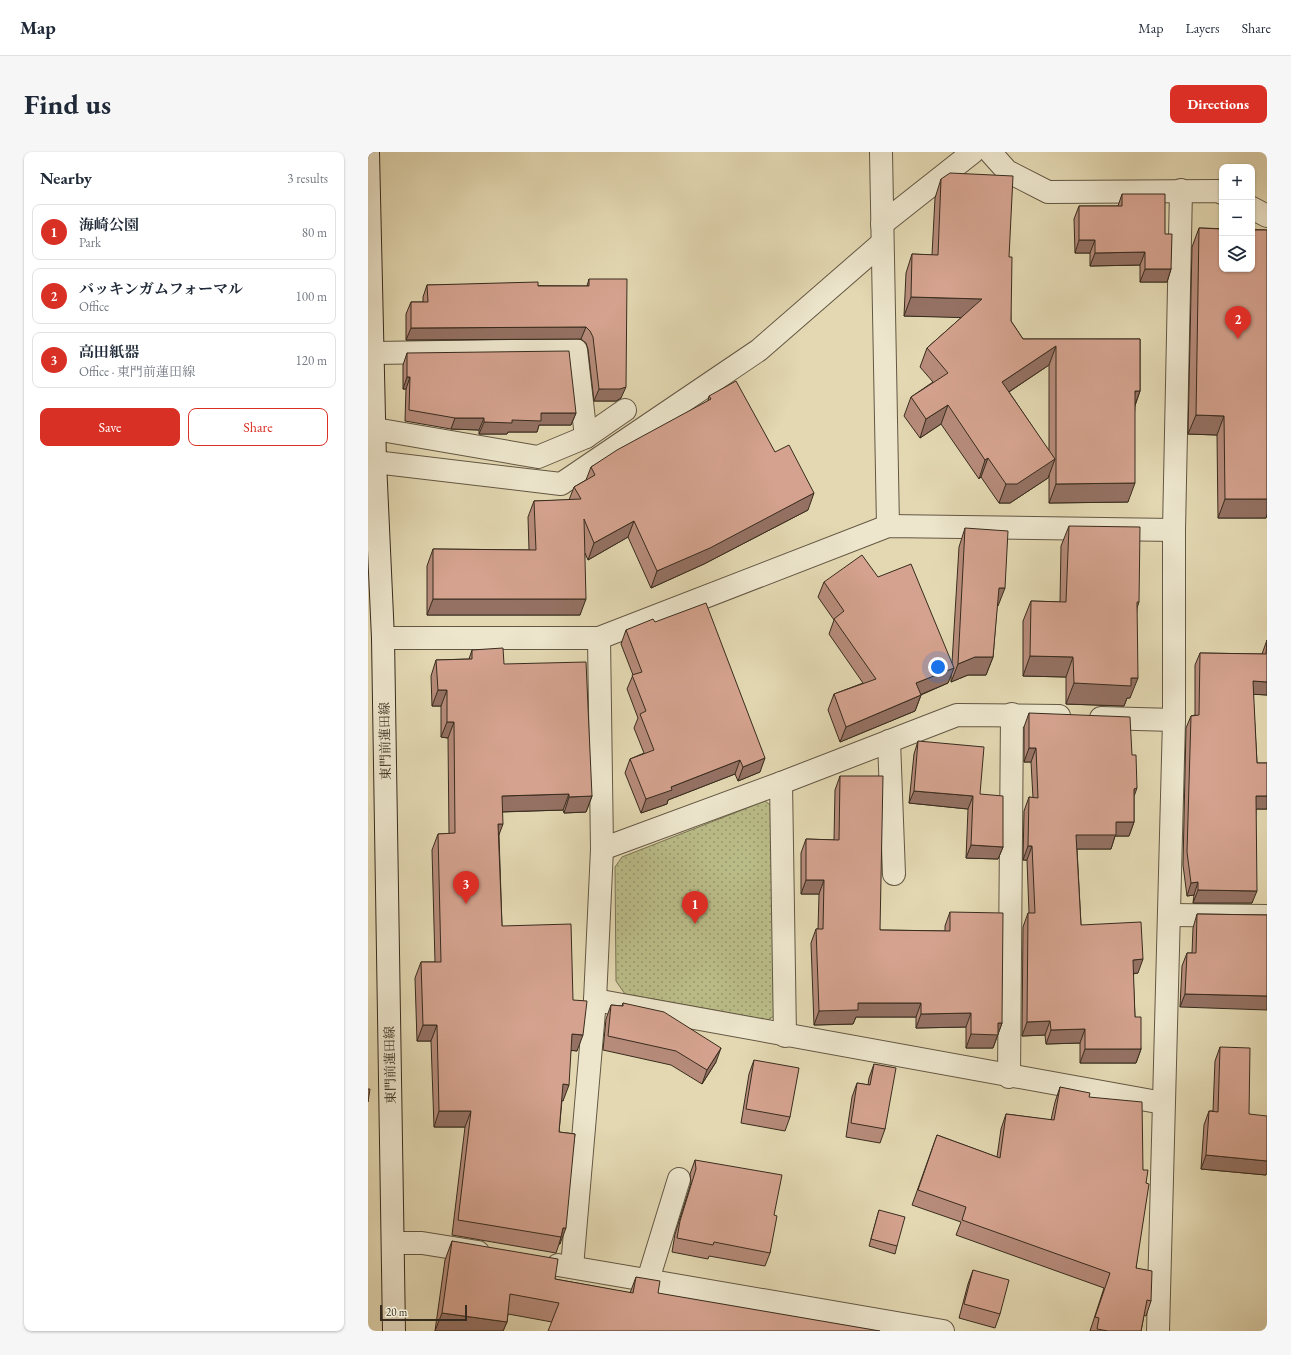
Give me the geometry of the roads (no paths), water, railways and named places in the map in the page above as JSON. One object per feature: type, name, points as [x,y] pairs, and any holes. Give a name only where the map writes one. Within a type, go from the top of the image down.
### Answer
[{"type":"street","name":"東門前蓮田線","points":[[368,152],[375,462],[383,638],[394,1331]]},
{"type":"street","points":[[881,152],[888,526]]},
{"type":"street","points":[[375,462],[561,484],[759,350],[882,234],[973,152]]},
{"type":"street","points":[[990,152],[1007,171],[1048,192],[1181,190],[1219,192]]},
{"type":"street","points":[[1158,1331],[1174,720],[1174,530],[1181,190]]},
{"type":"street","points":[[1255,210],[1267,216]]},
{"type":"street","points":[[373,353],[576,350],[586,437]]},
{"type":"street","points":[[375,429],[538,457],[586,437],[625,410]]},
{"type":"street","points":[[383,638],[599,638],[888,526],[1174,530]]},
{"type":"street","points":[[572,1267],[595,1000],[602,849],[599,638]]},
{"type":"street","points":[[602,849],[781,783],[957,715],[1012,714],[1174,720]]},
{"type":"street","points":[[1009,1077],[1012,714]]},
{"type":"street","points":[[889,741],[894,874]]},
{"type":"street","points":[[781,783],[785,1036]]},
{"type":"street","points":[[1169,915],[1267,916]]},
{"type":"street","points":[[595,1000],[1009,1077],[1163,1103]]},
{"type":"street","points":[[648,1280],[679,1179]]},
{"type":"street","points":[[393,1243],[422,1243],[501,1256]]},
{"type":"street","points":[[540,1262],[943,1331]]},
{"type":"place","name":"バッキンガムフォーマル","points":[[1238,339]]},
{"type":"place","name":"高田紙器","points":[[466,904]]},
{"type":"place","name":"海崎公園","points":[[695,924]]}]
